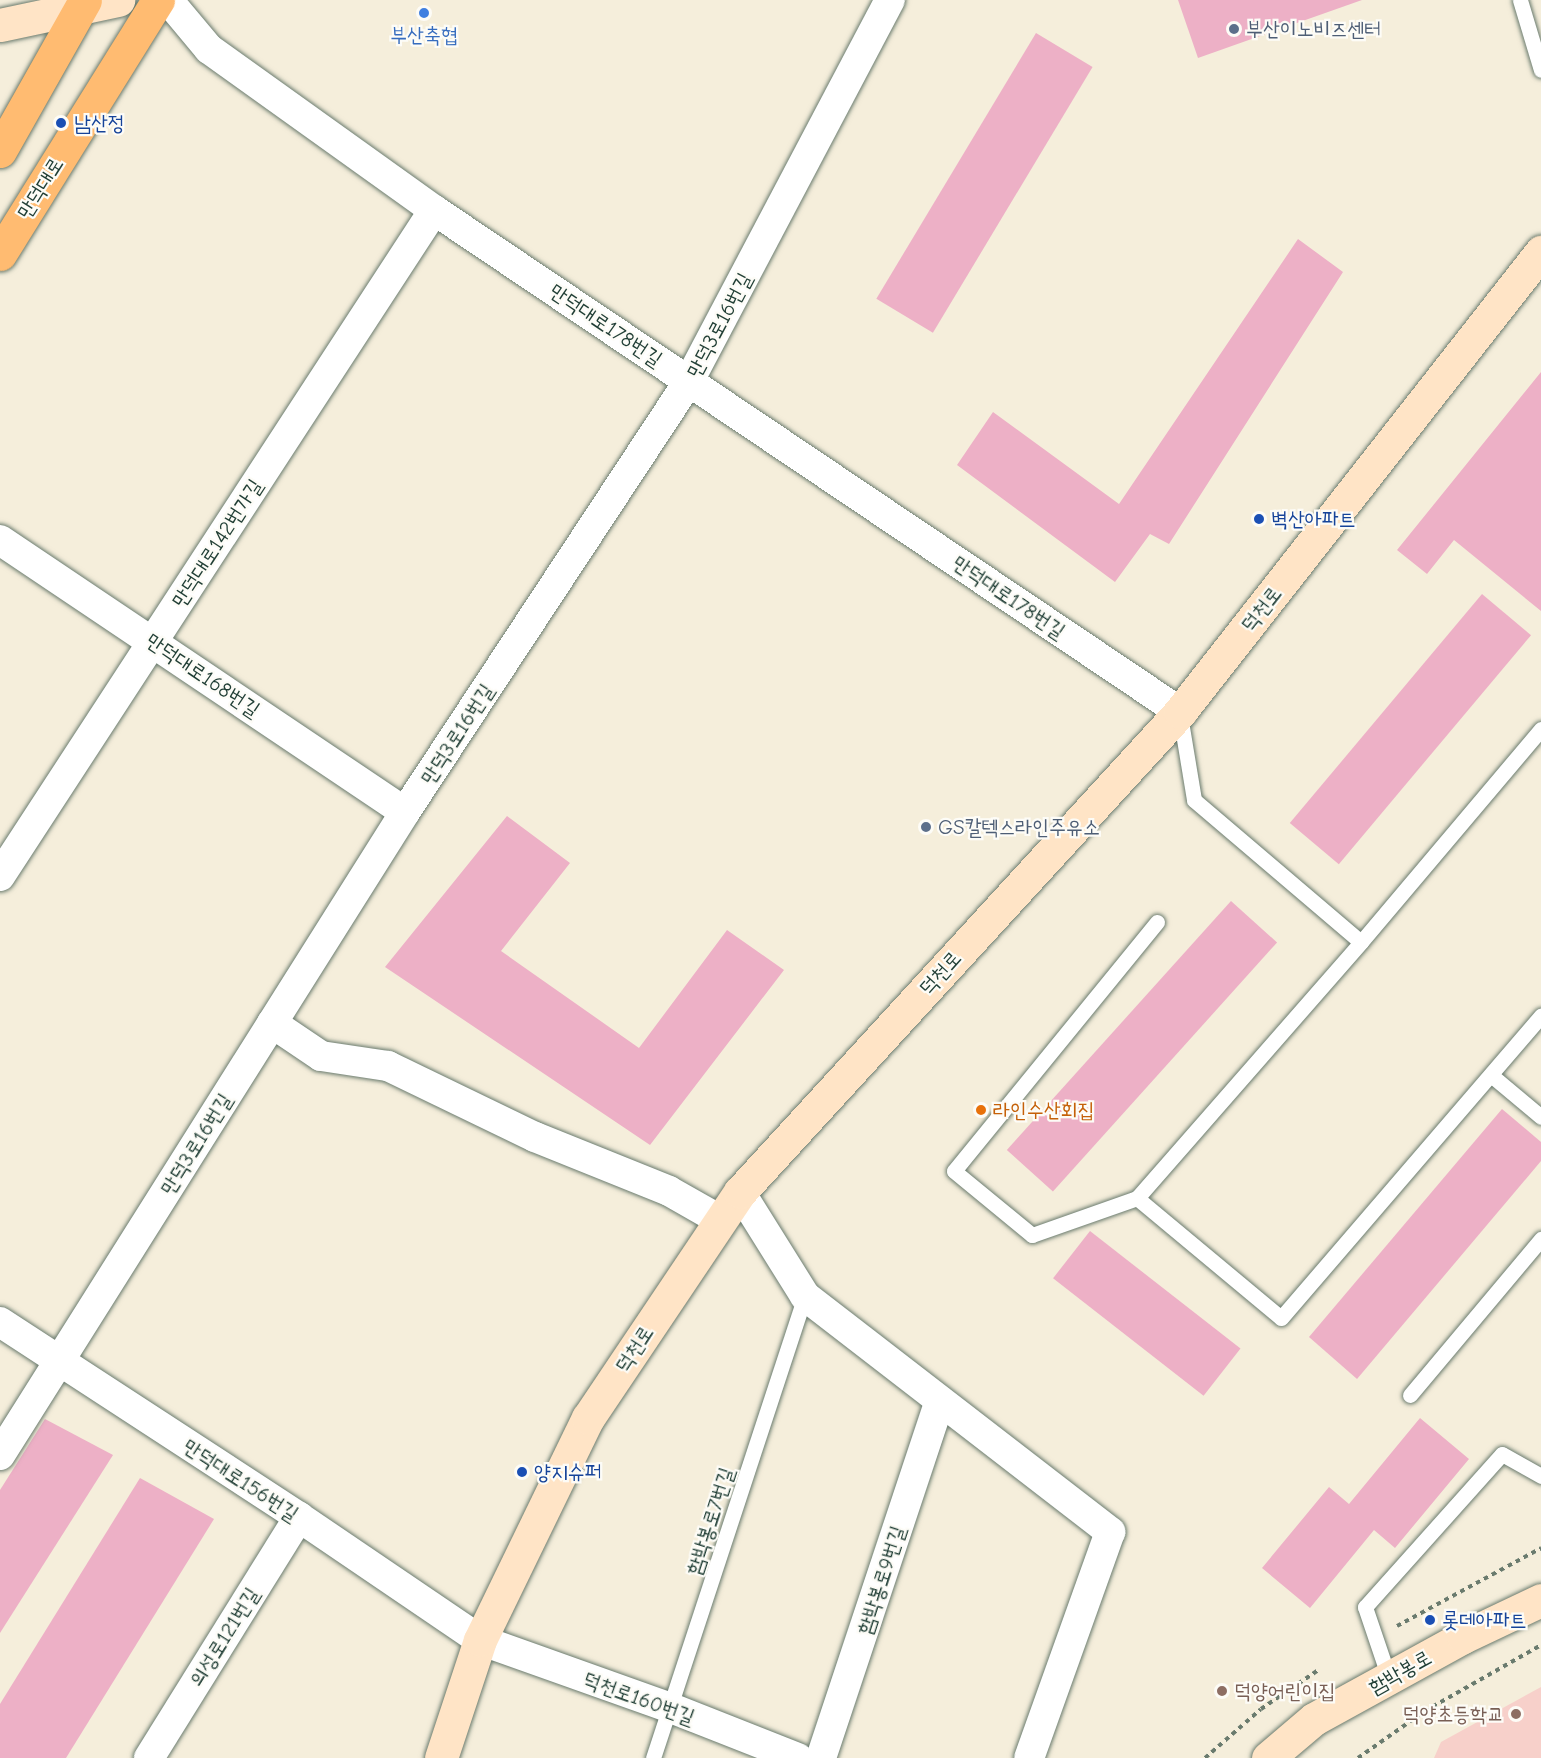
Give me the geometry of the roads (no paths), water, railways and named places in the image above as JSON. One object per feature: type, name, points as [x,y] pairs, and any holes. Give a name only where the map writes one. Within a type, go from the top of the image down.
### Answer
[{"type":"main road","points":[[0,25],[84,3],[118,0]]},
{"type":"main road","name":"만덕대로","points":[[0,255],[158,0]]},
{"type":"main road","points":[[0,151],[84,3]]},
{"type":"main road","name":"덕천로","points":[[441,1758],[480,1640],[588,1418],[740,1192],[1180,712],[1541,252]]},
{"type":"main road","name":"함박봉로","points":[[1268,1758],[1314,1719],[1463,1637],[1541,1600]]},
{"type":"street","name":"만덕대로178번길","points":[[168,0],[209,49],[434,210],[1180,712]]},
{"type":"street","name":"만덕3로16번길","points":[[0,1455],[405,812],[689,381],[890,0]]},
{"type":"street","name":"만덕대로142번가길","points":[[0,876],[434,210]]},
{"type":"street","name":"만덕대로168번길","points":[[0,540],[154,641],[405,812]]},
{"type":"street","points":[[272,1023],[321,1056],[388,1066],[535,1137],[669,1191],[720,1220]]},
{"type":"street","points":[[740,1192],[805,1296],[1110,1532],[1029,1758]]},
{"type":"street","name":"만덕대로156번길","points":[[0,1322],[299,1517],[480,1640]]},
{"type":"street","name":"함박봉로9번길","points":[[821,1758],[940,1401]]},
{"type":"street","name":"의성로121번길","points":[[149,1758],[299,1517]]},
{"type":"street","name":"덕천로160번길","points":[[480,1640],[671,1708],[798,1758]]},
{"type":"lane","points":[[1520,0],[1541,70]]},
{"type":"lane","points":[[1180,712],[1194,800],[1361,942]]},
{"type":"lane","points":[[1157,922],[954,1171],[1032,1235],[1137,1198],[1361,942],[1541,729]]},
{"type":"lane","points":[[1137,1198],[1281,1318],[1541,1016]]},
{"type":"lane","points":[[1491,1075],[1541,1118]]},
{"type":"lane","points":[[1410,1395],[1541,1239]]},
{"type":"lane","name":"함박봉로7번길","points":[[653,1758],[805,1296]]},
{"type":"lane","points":[[1389,1678],[1365,1606],[1502,1454],[1541,1476]]},
{"type":"place","name":"부산축협","points":[[424,13]]},
{"type":"place","name":"부산이노비즈센터","points":[[1234,29]]},
{"type":"place","name":"남산정","points":[[61,123]]},
{"type":"place","name":"벽산아파트","points":[[1259,519]]},
{"type":"place","name":"GS칼텍스라인주유소","points":[[926,827]]},
{"type":"place","name":"라인수산회집","points":[[981,1110]]},
{"type":"place","name":"양지슈퍼","points":[[522,1472]]},
{"type":"place","name":"롯데아파트","points":[[1430,1620]]},
{"type":"place","name":"덕양어린이집","points":[[1222,1691]]},
{"type":"place","name":"덕양초등학교","points":[[1516,1714]]}]
